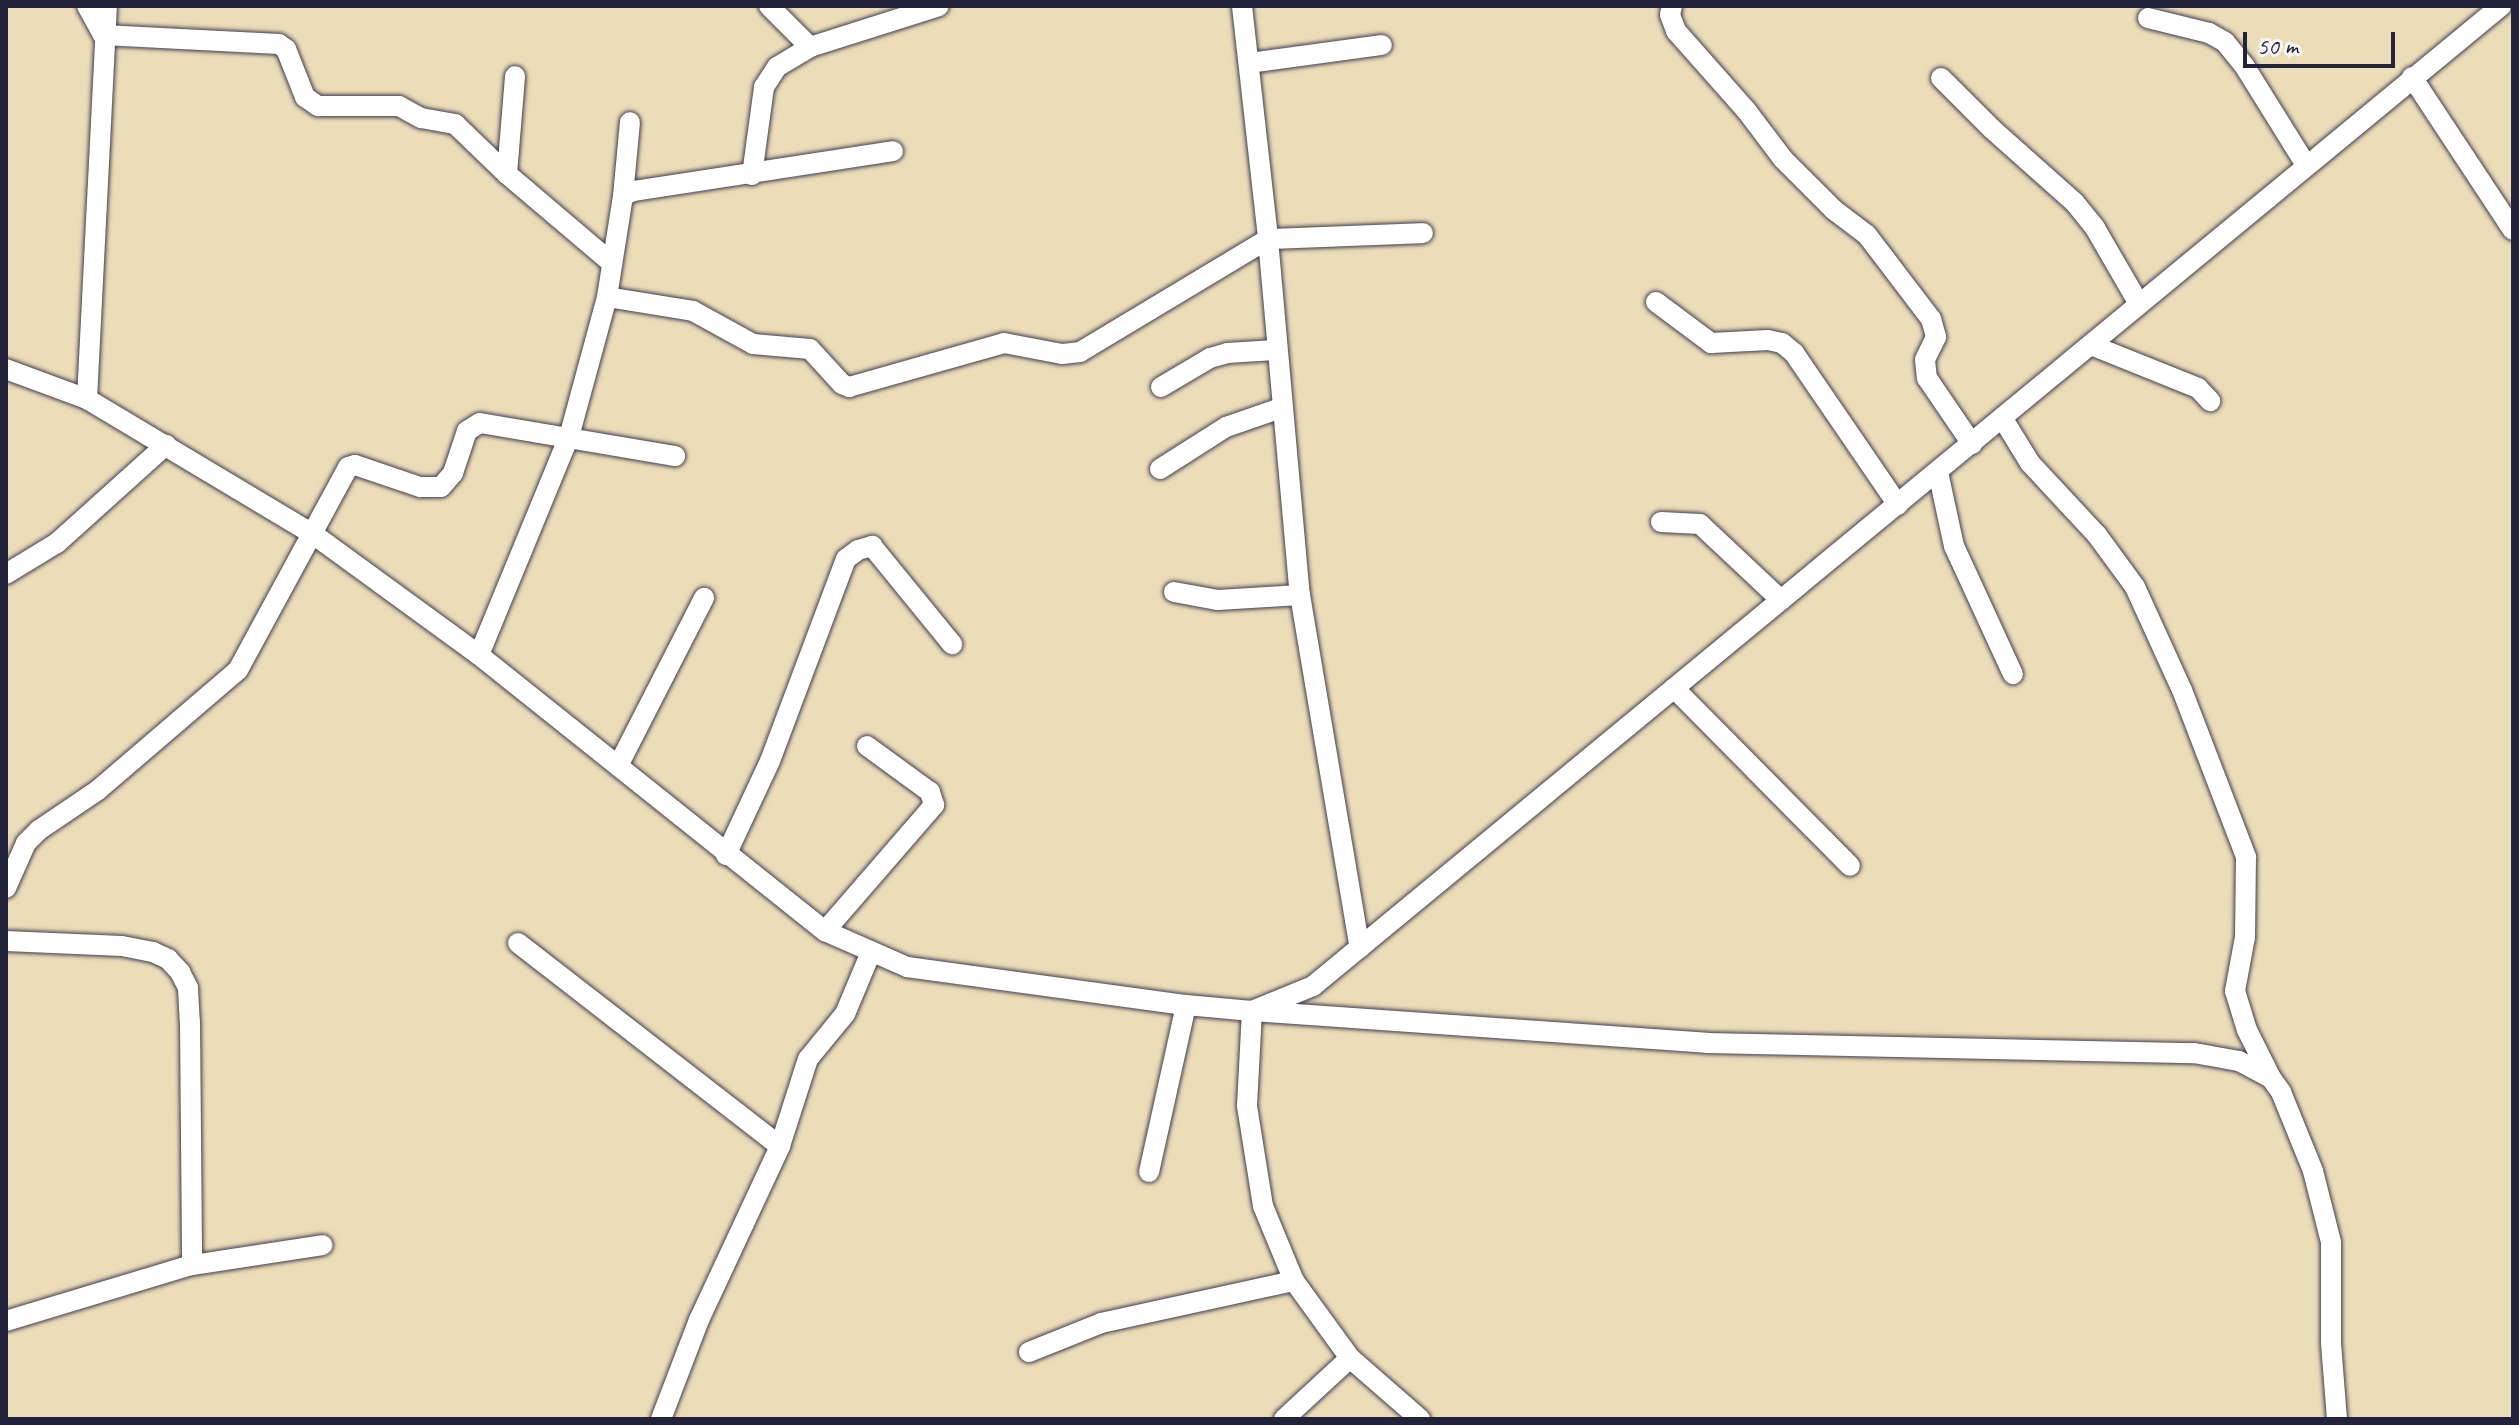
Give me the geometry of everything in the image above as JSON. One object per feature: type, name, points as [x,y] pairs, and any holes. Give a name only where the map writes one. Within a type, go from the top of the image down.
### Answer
[{"type":"street","points":[[87,6],[103,35]]},
{"type":"street","points":[[87,399],[103,35],[107,6]]},
{"type":"street","points":[[769,6],[810,47]]},
{"type":"street","points":[[752,175],[764,87],[777,67],[810,47],[939,6]]},
{"type":"street","points":[[1242,6],[1268,239],[1275,350],[1300,595],[1360,948]]},
{"type":"street","points":[[1672,6],[1670,15],[1676,31],[1746,110],[1783,159],[1834,210],[1867,235],[1931,319],[1936,337],[1925,360],[1927,378],[1972,444]]},
{"type":"street","points":[[1252,1011],[1313,986],[2501,6]]},
{"type":"street","points":[[2148,18],[2209,33],[2225,42],[2245,67],[2306,165]]},
{"type":"street","points":[[103,35],[279,44],[286,49],[311,102],[318,106],[399,106],[421,118],[455,124],[507,174],[612,263]]},
{"type":"street","points":[[1249,63],[1382,45]]},
{"type":"street","points":[[507,174],[515,76]]},
{"type":"street","points":[[2412,77],[2513,230]]},
{"type":"street","points":[[1941,78],[1992,129],[2075,203],[2095,228],[2139,304]]},
{"type":"street","points":[[479,655],[569,437],[607,297],[623,196],[630,122]]},
{"type":"street","points":[[623,196],[633,191],[893,151]]},
{"type":"street","points":[[607,297],[693,311],[753,344],[817,351],[842,384],[849,387],[1004,343],[1062,354],[1080,352],[1268,239],[1423,233]]},
{"type":"street","points":[[1656,302],[1711,343],[1768,340],[1782,343],[1794,353],[1898,505]]},
{"type":"street","points":[[2091,345],[2198,388],[2210,401]]},
{"type":"street","points":[[1161,387],[1202,362],[1227,353],[1275,350]]},
{"type":"street","points":[[6,369],[87,399],[313,534],[479,655],[825,931],[907,967],[1186,1005],[1707,1043],[2194,1053],[2239,1061],[2271,1078]]},
{"type":"street","points":[[1160,469],[1226,427],[1281,408]]},
{"type":"street","points":[[2003,419],[2030,463],[2097,535],[2135,587],[2182,690],[2246,857],[2245,937],[2235,991],[2247,1030],[2281,1092],[2313,1171],[2331,1242],[2331,1343],[2337,1419]]},
{"type":"street","points":[[6,888],[26,843],[39,830],[98,790],[238,670],[348,467],[355,465],[434,488],[441,487],[453,473],[467,431],[472,425],[480,423],[675,456]]},
{"type":"street","points":[[6,574],[57,543],[166,445]]},
{"type":"street","points":[[1938,472],[1954,546],[2013,674]]},
{"type":"street","points":[[1661,522],[1700,524],[1781,600]]},
{"type":"street","points":[[726,855],[770,761],[846,559],[858,550],[872,546],[883,555],[952,644]]},
{"type":"street","points":[[1174,592],[1218,600],[1300,595]]},
{"type":"street","points":[[618,766],[704,598]]},
{"type":"street","points":[[1674,688],[1850,866]]},
{"type":"street","points":[[825,931],[934,805],[930,792],[867,746]]},
{"type":"street","points":[[6,941],[122,946],[153,952],[168,959],[180,972],[188,988],[190,1022],[192,1265]]},
{"type":"street","points":[[518,943],[780,1146]]},
{"type":"street","points":[[661,1419],[699,1320],[780,1146],[808,1059],[845,1014],[871,952]]},
{"type":"street","points":[[1149,1172],[1186,1005]]},
{"type":"street","points":[[1252,1011],[1247,1106],[1263,1206],[1294,1281],[1350,1358],[1420,1419]]},
{"type":"street","points":[[6,1321],[192,1265],[322,1245]]},
{"type":"street","points":[[1029,1352],[1101,1323],[1294,1281]]},
{"type":"street","points":[[1284,1419],[1350,1358]]}]
